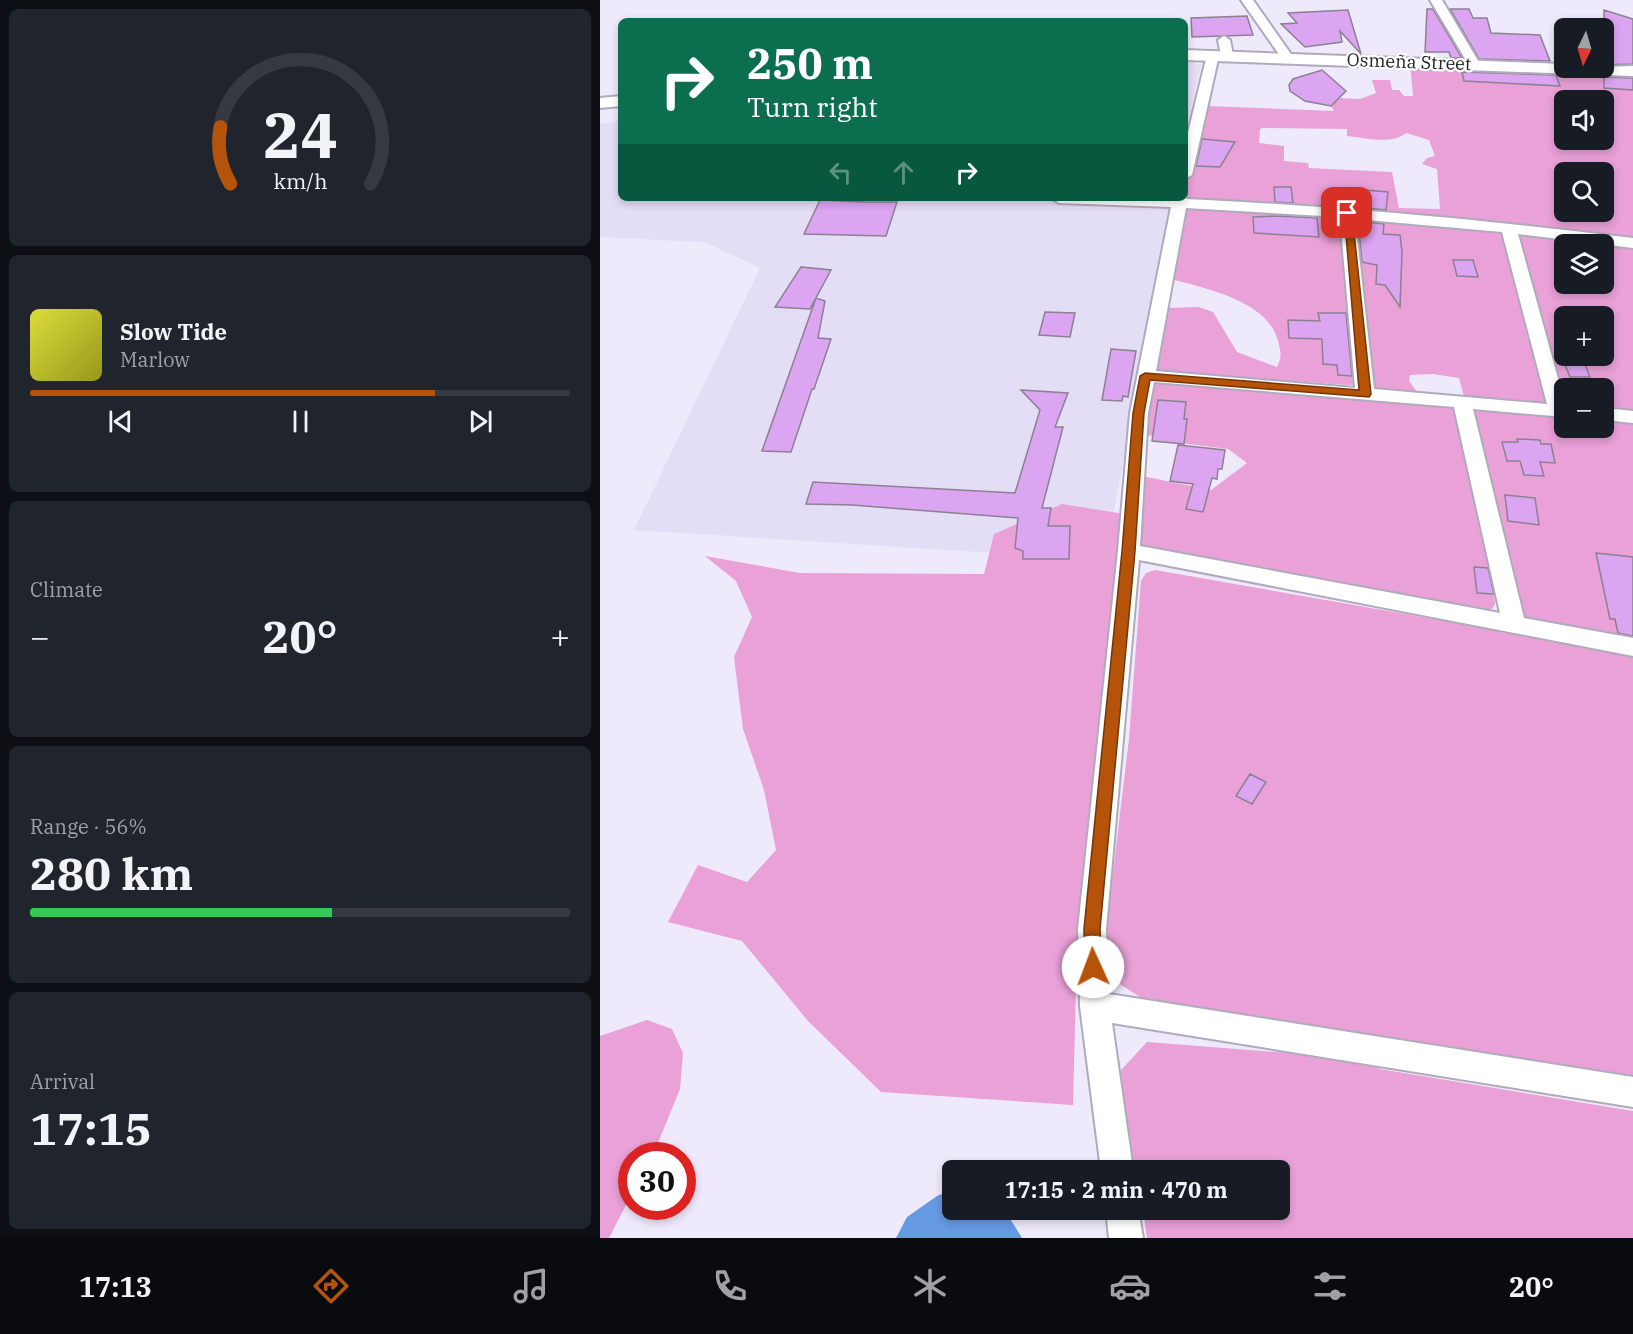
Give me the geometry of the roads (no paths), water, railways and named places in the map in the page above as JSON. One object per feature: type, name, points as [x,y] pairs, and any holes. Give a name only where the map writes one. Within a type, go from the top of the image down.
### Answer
[{"type":"main road","name":"Osmeña Street","points":[[1188,55],[1221,50],[1287,57],[1633,71]]},
{"type":"main road","points":[[600,103],[618,101]]},
{"type":"street","points":[[1247,0],[1287,57]]},
{"type":"street","points":[[1436,0],[1474,64]]},
{"type":"street","points":[[1188,165],[1221,50]]},
{"type":"street","points":[[1116,1160],[1095,1006],[1092,929],[1129,551],[1139,413],[1180,201]]},
{"type":"street","points":[[1188,201],[1508,227],[1633,243]]},
{"type":"street","points":[[1347,213],[1365,394]]},
{"type":"street","points":[[1508,227],[1554,386]]},
{"type":"street","points":[[1145,376],[1554,409]]},
{"type":"street","points":[[1462,402],[1514,624]]},
{"type":"street","points":[[1614,415],[1633,417]]},
{"type":"street","points":[[1129,551],[1633,647]]},
{"type":"street","points":[[1095,1006],[1633,1092]]},
{"type":"street","points":[[1124,1220],[1126,1238]]},
{"type":"water","points":[[942,1194],[942,1220],[1011,1220],[1022,1238],[896,1238],[907,1217]]}]
